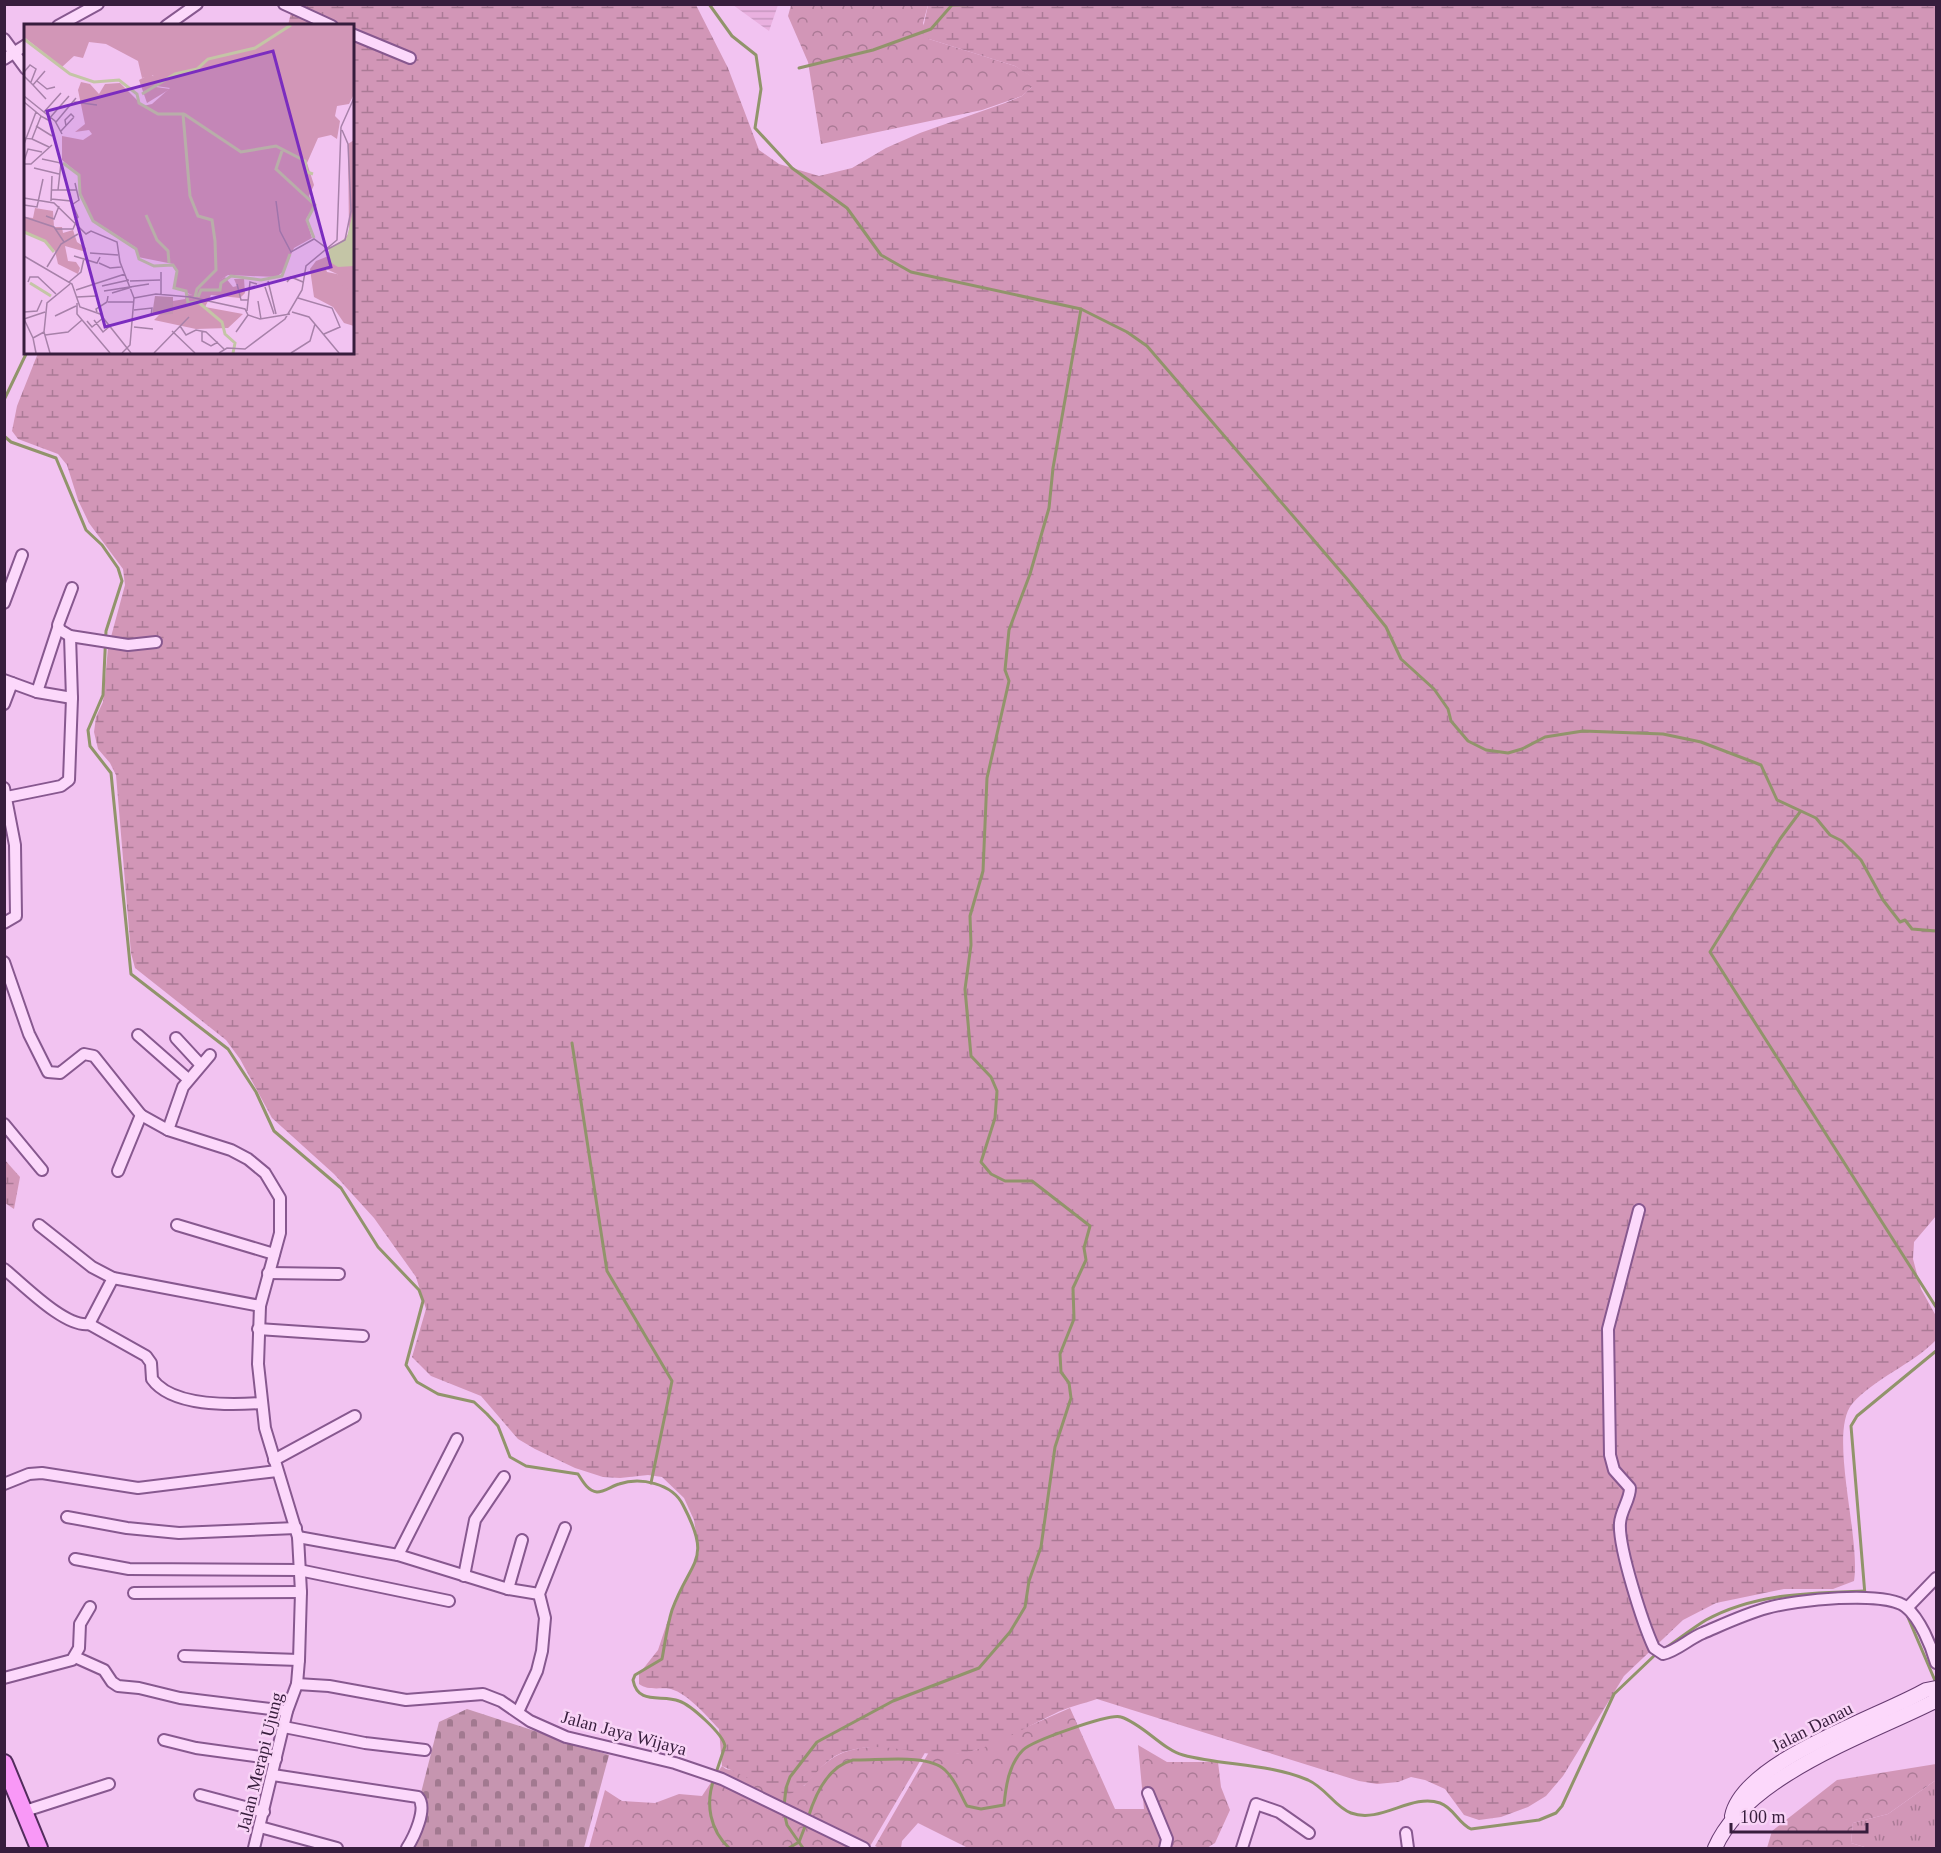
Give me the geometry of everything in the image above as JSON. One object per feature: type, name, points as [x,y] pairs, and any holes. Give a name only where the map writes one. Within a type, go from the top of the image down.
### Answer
[{"type":"main road","points":[[6,1773],[25,1811],[39,1848]]},
{"type":"street","points":[[62,24],[98,4]]},
{"type":"street","points":[[169,24],[197,4]]},
{"type":"street","points":[[284,4],[328,24]]},
{"type":"street","points":[[354,35],[410,58]]},
{"type":"street","points":[[4,39],[24,66]]},
{"type":"street","points":[[4,59],[24,46]]},
{"type":"street","points":[[4,603],[22,555]]},
{"type":"street","points":[[37,692],[58,628],[59,618],[72,588]]},
{"type":"street","points":[[58,628],[70,636],[128,645],[156,642]]},
{"type":"street","points":[[4,923],[14,919],[16,914],[14,893],[17,867],[6,792],[68,783],[72,698],[70,636]]},
{"type":"street","points":[[4,704],[8,682],[37,692],[72,698]]},
{"type":"street","points":[[4,962],[29,1034],[45,1069],[52,1074],[60,1073],[81,1056],[91,1054],[141,1115],[118,1171]]},
{"type":"street","points":[[138,1035],[188,1079]]},
{"type":"street","points":[[176,1038],[201,1064]]},
{"type":"street","points":[[168,1130],[188,1079],[210,1055]]},
{"type":"street","name":"Jalan Merapi Ujung","points":[[141,1115],[168,1130],[231,1150],[248,1159],[265,1173],[275,1186],[282,1210],[280,1233],[260,1306],[258,1329],[261,1403],[277,1471],[297,1532],[301,1593],[299,1660],[297,1684],[287,1710],[254,1848]]},
{"type":"street","points":[[4,1124],[42,1170]]},
{"type":"street","points":[[1639,1210],[1608,1329],[1610,1455],[1614,1470],[1630,1488],[1620,1518],[1620,1530],[1633,1586],[1654,1648],[1663,1654],[1670,1652],[1699,1635],[1767,1608],[1865,1597],[1888,1599],[1907,1608],[1927,1640],[1936,1663]]},
{"type":"street","points":[[39,1225],[84,1261],[113,1278],[260,1306]]},
{"type":"street","points":[[177,1225],[274,1254]]},
{"type":"street","points":[[4,1269],[65,1318],[75,1324],[89,1324],[146,1356],[151,1363],[152,1379],[166,1392],[212,1403],[261,1403]]},
{"type":"street","points":[[268,1273],[339,1274]]},
{"type":"street","points":[[89,1324],[113,1278]]},
{"type":"street","points":[[258,1329],[363,1336]]},
{"type":"street","points":[[274,1460],[355,1416]]},
{"type":"street","points":[[398,1555],[457,1439]]},
{"type":"street","points":[[4,1484],[29,1473],[42,1473],[138,1488],[277,1471]]},
{"type":"street","points":[[464,1576],[475,1520],[504,1477]]},
{"type":"street","points":[[68,1517],[127,1528],[179,1533],[297,1532],[398,1555],[508,1589],[539,1593]]},
{"type":"street","points":[[518,1712],[537,1671],[543,1642],[544,1609],[539,1593],[565,1528]]},
{"type":"street","points":[[508,1589],[522,1540]]},
{"type":"street","points":[[75,1559],[129,1569],[299,1569],[449,1601]]},
{"type":"street","points":[[1907,1608],[1936,1578]]},
{"type":"street","points":[[134,1593],[301,1593]]},
{"type":"street","points":[[4,1677],[67,1662],[75,1657],[80,1644],[78,1629],[90,1608]]},
{"type":"street","points":[[184,1656],[299,1660]]},
{"type":"street","points":[[75,1657],[104,1670],[112,1682],[118,1686],[139,1688],[180,1698],[287,1710]]},
{"type":"street","name":"Jalan Jaya Wijaya","points":[[297,1684],[329,1686],[406,1700],[474,1693],[491,1697],[530,1721],[566,1737],[631,1751],[722,1779],[864,1848]]},
{"type":"street","name":"Jalan Danau","points":[[1715,1848],[1731,1821],[1750,1802],[1774,1784],[1838,1746],[1924,1707],[1935,1691]]},
{"type":"street","points":[[284,1726],[365,1743],[425,1750]]},
{"type":"street","points":[[164,1740],[196,1748],[276,1760]]},
{"type":"street","points":[[273,1775],[418,1797],[422,1805],[416,1831],[407,1848]]},
{"type":"street","points":[[25,1811],[110,1784]]},
{"type":"street","points":[[1148,1793],[1153,1811],[1167,1839],[1165,1848]]},
{"type":"street","points":[[200,1796],[264,1812]]},
{"type":"street","points":[[1242,1848],[1256,1804],[1279,1812],[1310,1833]]},
{"type":"street","points":[[260,1827],[337,1848]]},
{"type":"street","points":[[1406,1833],[1408,1848]]},
{"type":"shaded area","points":[[733,5],[778,5],[769,31]]},
{"type":"green space","points":[[293,5],[696,5],[728,68],[759,150],[779,164],[819,176],[852,168],[886,148],[920,133],[1022,96],[1032,87],[1032,77],[1015,66],[929,39],[922,33],[928,5],[1936,5],[1936,1216],[1914,1242],[1913,1259],[1921,1289],[1936,1316],[1936,1340],[1916,1357],[1872,1386],[1852,1404],[1845,1418],[1844,1461],[1855,1562],[1854,1581],[1833,1589],[1784,1589],[1716,1603],[1683,1620],[1624,1676],[1563,1776],[1546,1796],[1528,1807],[1501,1817],[1479,1820],[1464,1815],[1445,1789],[1425,1780],[1411,1777],[1398,1782],[1377,1784],[1359,1781],[1097,1699],[1070,1707],[994,1743],[969,1752],[942,1755],[876,1747],[847,1751],[829,1761],[802,1787],[786,1795],[722,1766],[719,1729],[690,1700],[671,1689],[650,1688],[639,1684],[639,1674],[658,1650],[667,1623],[699,1552],[694,1520],[684,1498],[662,1477],[648,1475],[603,1477],[575,1468],[535,1449],[518,1439],[481,1396],[431,1376],[412,1357],[426,1309],[416,1277],[374,1218],[334,1174],[272,1118],[240,1059],[226,1040],[135,968],[131,953],[116,775],[110,763],[98,749],[94,732],[96,717],[103,702],[108,648],[125,585],[123,569],[89,523],[78,500],[67,465],[58,454],[18,439],[12,431],[17,406],[38,354],[354,354],[354,24],[288,24]]},
{"type":"green space","points":[[791,5],[928,5],[923,23],[929,39],[1015,66],[1033,77],[1032,87],[1022,96],[982,110],[821,144],[808,62],[788,16]]},
{"type":"green space","points":[[4,1159],[20,1177],[14,1209],[5,1203]]},
{"type":"green space","points":[[1070,1708],[1115,1809],[1144,1809],[1138,1745],[1167,1762],[1218,1762],[1221,1787],[1230,1810],[1215,1843],[1207,1848],[968,1848],[918,1823],[902,1841],[901,1848],[875,1846],[929,1752],[954,1754],[975,1750]]},
{"type":"green space","points":[[467,1709],[609,1755],[584,1848],[407,1848],[439,1722]]},
{"type":"green space","points":[[891,1746],[926,1751],[869,1848],[589,1848],[605,1790],[622,1801],[655,1803],[679,1794],[702,1796],[722,1766],[726,1769],[804,1786],[823,1765],[842,1753],[863,1748]]},
{"type":"green space","points":[[1936,1764],[1936,1780],[1888,1814],[1853,1823],[1851,1843],[1868,1848],[1767,1848],[1772,1831],[1837,1780]]},
{"type":"green space","points":[[1936,1780],[1936,1848],[1868,1848],[1851,1843],[1853,1823],[1888,1814]]},
{"type":"waterway","points":[[709,4],[732,36],[756,55],[761,89],[755,128],[792,168],[847,208],[881,255],[911,272],[1081,309],[1053,468],[1049,508],[1030,574],[1009,630],[1005,670],[1009,681],[987,778],[983,871],[970,916],[971,945],[965,989],[971,1056],[991,1077],[997,1091],[995,1118],[981,1162],[991,1174],[1005,1181],[1032,1181],[1090,1226],[1084,1248],[1086,1260],[1073,1288],[1074,1319],[1060,1354],[1061,1372],[1069,1383],[1071,1398],[1055,1447],[1041,1547],[1029,1581],[1025,1607],[1010,1632],[979,1668],[893,1701],[817,1742],[790,1777],[784,1806]]},
{"type":"waterway","points":[[799,68],[873,50],[931,29],[952,5],[990,4]]},
{"type":"waterway","points":[[1081,309],[1127,332],[1147,346],[1348,580],[1386,627],[1401,659],[1434,689],[1448,709],[1451,721],[1468,741],[1486,750],[1508,753],[1522,749],[1545,737],[1583,731],[1663,734],[1701,742],[1761,765],[1777,800],[1816,818],[1830,835],[1842,841],[1861,860],[1883,900],[1900,922],[1905,920],[1912,929],[1936,931]]},
{"type":"waterway","points":[[4,400],[26,354]]},
{"type":"waterway","points":[[4,436],[11,442],[56,458],[86,530],[102,545],[118,568],[122,581],[106,631],[103,695],[88,730],[90,746],[111,773],[131,974],[228,1049],[256,1092],[274,1131],[341,1188],[378,1247],[419,1290],[423,1301],[406,1365],[417,1382],[438,1394],[474,1402],[498,1426],[510,1457],[526,1466],[578,1474],[588,1488],[597,1492],[636,1481],[663,1487],[678,1497],[697,1538],[696,1559],[672,1610],[662,1659],[635,1675],[633,1680],[640,1693],[652,1698],[679,1701],[706,1720],[719,1734],[725,1746],[716,1773]]},
{"type":"waterway","points":[[1800,812],[1780,839],[1710,952],[1936,1307]]},
{"type":"waterway","points":[[572,1043],[607,1271],[672,1381],[651,1483]]},
{"type":"waterway","points":[[1865,1595],[1851,1426],[1857,1416],[1936,1351]]},
{"type":"waterway","points":[[1664,1649],[1706,1620],[1744,1604],[1783,1596],[1864,1591]]},
{"type":"waterway","points":[[1907,1615],[1936,1683]]},
{"type":"waterway","points":[[808,1818],[814,1800],[830,1775],[836,1768],[853,1760],[927,1761],[949,1774],[967,1806],[981,1809],[1004,1805],[1011,1768],[1023,1750],[1041,1740],[1071,1729],[1102,1719],[1121,1717],[1137,1725],[1168,1748],[1183,1755],[1277,1770],[1308,1780],[1351,1813],[1373,1815],[1429,1801],[1445,1805],[1471,1829],[1539,1820],[1556,1813],[1562,1806],[1614,1694],[1656,1654]]},
{"type":"waterway","points":[[714,1779],[710,1798],[711,1816],[717,1833],[729,1848]]},
{"type":"waterway","points":[[784,1812],[787,1825],[803,1848]]},
{"type":"waterway","points":[[789,1848],[799,1842],[806,1824]]}]
